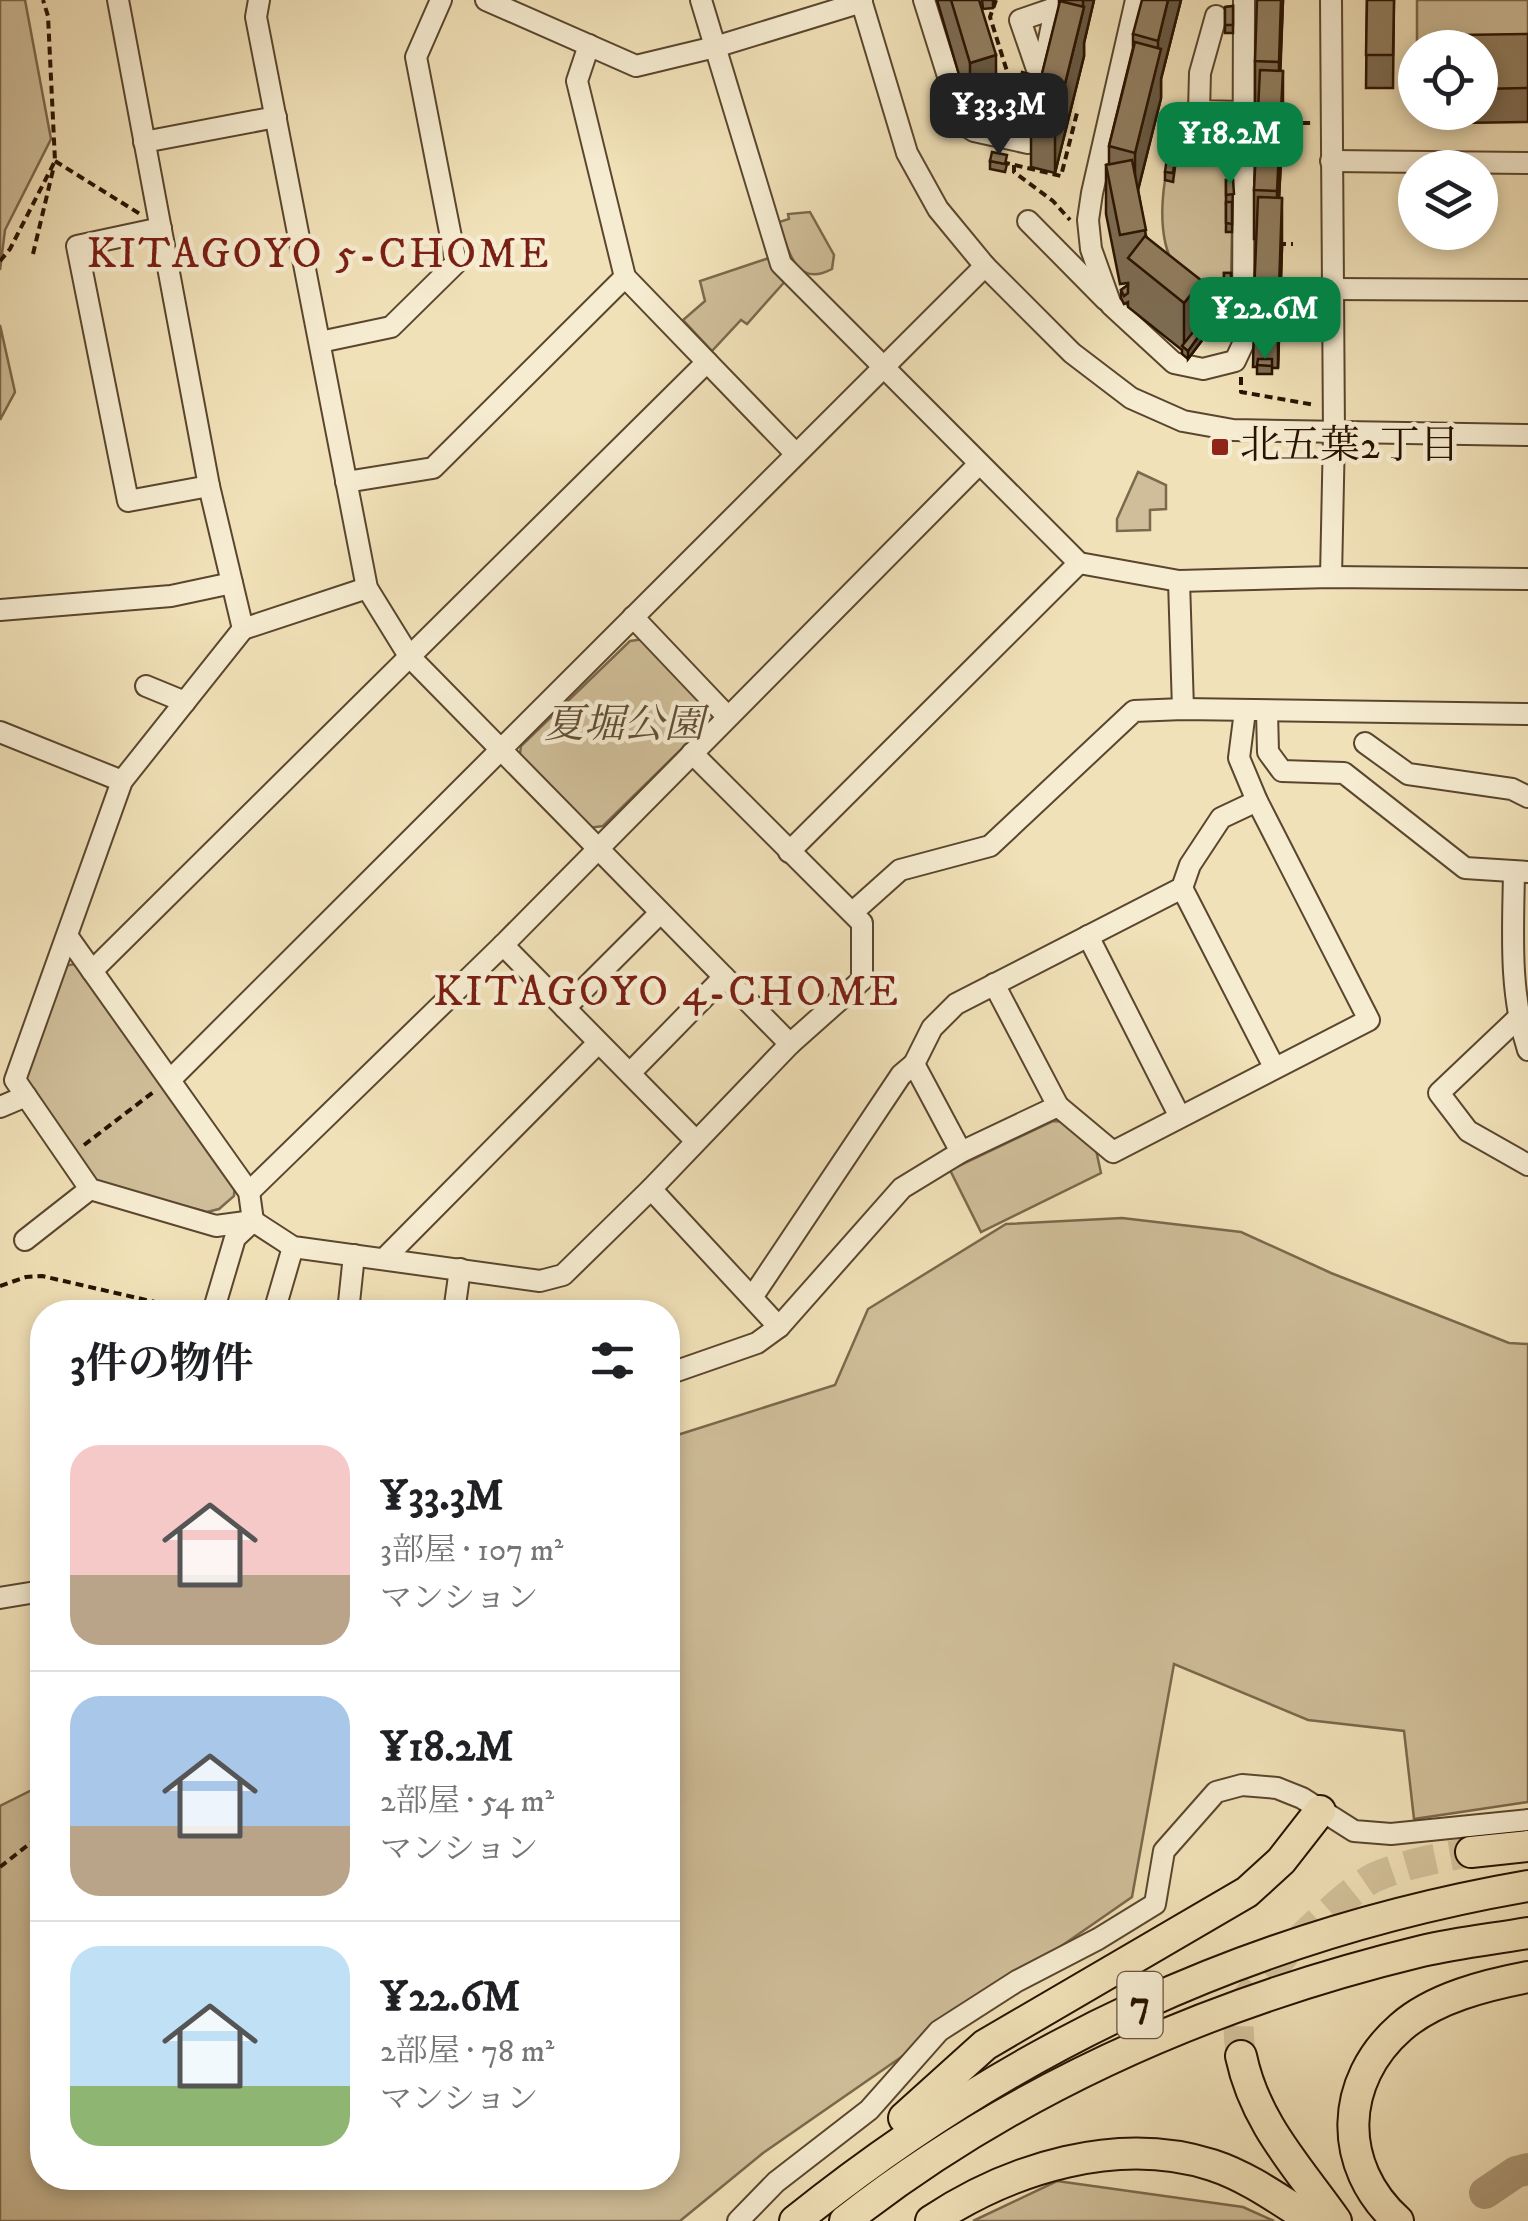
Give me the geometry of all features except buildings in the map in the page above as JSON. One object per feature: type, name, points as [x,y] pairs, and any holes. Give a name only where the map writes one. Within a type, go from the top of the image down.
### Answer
[{"type":"highway","points":[[806,2213],[986,2045],[1246,1892],[1281,1861],[1320,1810]]},
{"type":"highway","points":[[1471,1852],[1528,1846]]},
{"type":"highway","name":"7","points":[[806,2213],[940,2112],[1058,2044],[1141,2004],[1226,1967],[1332,1930],[1461,1897],[1528,1886]]},
{"type":"highway","name":"7","points":[[845,2221],[1028,2098],[1108,2057],[1298,1984],[1426,1950],[1528,1934]]},
{"type":"highway","points":[[1398,2221],[1380,2205],[1358,2165],[1351,2117],[1370,2063],[1401,2026],[1440,2004],[1488,1985],[1528,1977]]},
{"type":"highway","points":[[1240,2056],[1260,2114],[1280,2148],[1336,2221]]},
{"type":"highway","points":[[931,2221],[997,2186],[1047,2167],[1135,2152],[1174,2155],[1213,2166],[1249,2180],[1314,2221]]},
{"type":"street","points":[[118,0],[209,486],[243,629]]},
{"type":"street","points":[[259,0],[256,17],[367,588],[409,656],[790,1044]]},
{"type":"street","points":[[320,342],[391,328],[456,262],[416,57],[441,0]]},
{"type":"street","points":[[486,0],[636,66],[715,47],[862,1],[907,153],[938,209],[985,266],[1088,368],[1131,398],[1158,412],[1207,427],[1233,430],[1528,435]]},
{"type":"street","points":[[701,0],[781,264],[1078,563],[1179,581],[1331,577],[1528,579]]},
{"type":"street","points":[[924,0],[963,124],[974,131],[1028,143],[1056,4]]},
{"type":"street","points":[[1111,305],[1090,243],[1088,220],[1136,0]]},
{"type":"street","points":[[1028,221],[1174,363],[1203,369],[1235,362],[1243,344],[1244,0]]},
{"type":"street","points":[[1331,0],[1331,577]]},
{"type":"street","points":[[1040,80],[1020,20],[1056,4]]},
{"type":"street","points":[[1216,16],[1200,73],[1198,111],[1244,114]]},
{"type":"street","points":[[589,45],[576,80],[625,278],[796,454]]},
{"type":"street","points":[[144,142],[276,117]]},
{"type":"street","points":[[1331,161],[1528,163]]},
{"type":"street","points":[[162,228],[77,246],[128,501],[209,486]]},
{"type":"street","points":[[171,1079],[985,266]]},
{"type":"street","points":[[346,482],[433,468],[625,278]]},
{"type":"street","points":[[1332,289],[1528,290]]},
{"type":"street","points":[[92,970],[707,362]]},
{"type":"street","points":[[249,1192],[503,944],[980,464]]},
{"type":"street","points":[[789,852],[1078,563]]},
{"type":"street","points":[[1179,581],[1183,709]]},
{"type":"street","points":[[0,610],[171,596],[232,583]]},
{"type":"street","points":[[367,588],[243,629],[122,781],[15,1080],[90,1189],[216,1226],[253,1222],[293,1247],[540,1281],[563,1275],[790,1044],[862,980],[862,923],[692,753]]},
{"type":"street","points":[[633,616],[727,716]]},
{"type":"street","points":[[146,686],[185,702]]},
{"type":"street","points":[[852,912],[900,870],[990,846],[1134,711],[1528,714]]},
{"type":"street","points":[[994,984],[1058,1106],[1113,1152],[1370,1020],[1257,802],[1239,758],[1245,711]]},
{"type":"street","points":[[1267,711],[1268,752],[1282,771],[1344,772],[1465,868],[1521,872],[1512,950],[1518,1018],[1528,1050]]},
{"type":"street","points":[[0,732],[122,781]]},
{"type":"street","points":[[1365,743],[1408,774],[1512,790],[1528,798]]},
{"type":"street","points":[[753,1296],[900,1076],[914,1064],[932,1028],[956,1004],[1182,888],[1190,864],[1222,818],[1257,802]]},
{"type":"street","points":[[1182,888],[1274,1067]]},
{"type":"street","points":[[565,1008],[660,912]]},
{"type":"street","points":[[1088,936],[1180,1117]]},
{"type":"street","points":[[68,938],[249,1192],[253,1222]]},
{"type":"street","points":[[503,944],[695,1140]]},
{"type":"street","points":[[630,1074],[724,977]]},
{"type":"street","points":[[1518,1018],[1439,1093],[1468,1131],[1528,1166]]},
{"type":"street","points":[[385,1258],[598,1044]]},
{"type":"street","points":[[914,1064],[961,1152]]},
{"type":"street","points":[[0,1107],[26,1096]]},
{"type":"street","points":[[680,1370],[757,1343],[778,1327],[902,1188],[961,1152],[1058,1106]]},
{"type":"street","points":[[25,1240],[90,1189]]},
{"type":"street","points":[[651,1189],[778,1327]]},
{"type":"street","points":[[217,1300],[236,1238],[253,1222]]},
{"type":"street","points":[[278,1300],[293,1247]]},
{"type":"street","points":[[349,1300],[354,1255]]},
{"type":"street","points":[[456,1300],[460,1269]]},
{"type":"street","points":[[0,1598],[30,1592]]},
{"type":"street","points":[[738,2221],[776,2182],[869,2110],[940,2031],[1017,1981],[1155,1904],[1164,1851],[1216,1792],[1242,1785],[1277,1788],[1354,1831],[1391,1834],[1528,1820]]},
{"type":"path","points":[[33,254],[55,161],[48,16],[43,0]]},
{"type":"path","points":[[996,0],[992,14],[1018,106],[1031,124]]},
{"type":"path","points":[[981,18],[992,14]]},
{"type":"path","points":[[992,160],[1060,176],[1078,110]]},
{"type":"path","points":[[1244,114],[1282,116],[1290,123],[1306,124]]},
{"type":"path","points":[[1017,141],[1014,172],[1053,201],[1090,243]]},
{"type":"path","points":[[55,161],[162,228]]},
{"type":"path","points":[[0,260],[55,161]]},
{"type":"path","points":[[1243,243],[1293,244]]},
{"type":"path","points":[[1242,374],[1241,392],[1325,407]]},
{"type":"path","points":[[68,1157],[171,1079]]},
{"type":"path","points":[[0,1286],[42,1276],[147,1300]]},
{"type":"path","points":[[0,1867],[30,1843]]},
{"type":"green space","points":[[0,0],[25,0],[51,139],[5,230],[0,270]]},
{"type":"green space","points":[[1417,0],[1528,0],[1528,50],[1498,49],[1498,30],[1417,30]]},
{"type":"green space","points":[[1225,131],[1225,140],[1233,140],[1233,189],[1226,203],[1234,203],[1232,210],[1227,210],[1226,231],[1232,232],[1231,282],[1224,282],[1224,301],[1190,302],[1169,257],[1163,230],[1165,180],[1173,181],[1168,159],[1170,146],[1178,147],[1180,133]]},
{"type":"green space","points":[[810,212],[834,255],[832,269],[819,274],[809,274],[795,263],[779,222],[789,219],[788,214]]},
{"type":"green space","points":[[772,257],[788,278],[747,324],[741,320],[712,351],[683,320],[705,301],[700,281]]},
{"type":"green space","points":[[0,325],[15,392],[0,420]]},
{"type":"green space","points":[[1138,472],[1166,485],[1166,509],[1150,510],[1150,530],[1117,531],[1117,519]]},
{"type":"green space","name":"夏堀公園","points":[[644,639],[709,706],[713,718],[603,826],[589,828],[519,761],[521,746],[630,641]]},
{"type":"green space","points":[[81,963],[235,1179],[234,1196],[219,1209],[207,1212],[97,1183],[21,1075],[63,966]]},
{"type":"green space","points":[[1053,1121],[1067,1122],[1096,1150],[1101,1173],[981,1232],[950,1170]]},
{"type":"green space","points":[[1122,1218],[1241,1232],[1331,1273],[1509,1343],[1528,1344],[1528,1802],[1414,1819],[1404,1731],[1308,1720],[1174,1664],[1132,1897],[763,2153],[680,2221],[0,2221],[0,1806],[30,1791],[30,2190],[680,2190],[680,1434],[835,1385],[868,1309],[1006,1224]]},
{"type":"green space","points":[[1057,2181],[1243,2207],[1274,2221],[973,2221]]},
{"type":"waterway","points":[[1485,2193],[1516,2172],[1528,2169]]},
{"type":"tunnel","points":[[1241,2056],[1239,2021],[1248,1996],[1323,1918],[1373,1878],[1409,1865],[1471,1852]]},
{"type":"place","name":"北五葉2丁目","points":[[1220,447]]},
{"type":"district","name":"KITAGOYO 5-CHOME","points":[[319,255]]},
{"type":"district","name":"KITAGOYO 4-CHOME","points":[[667,993]]}]
